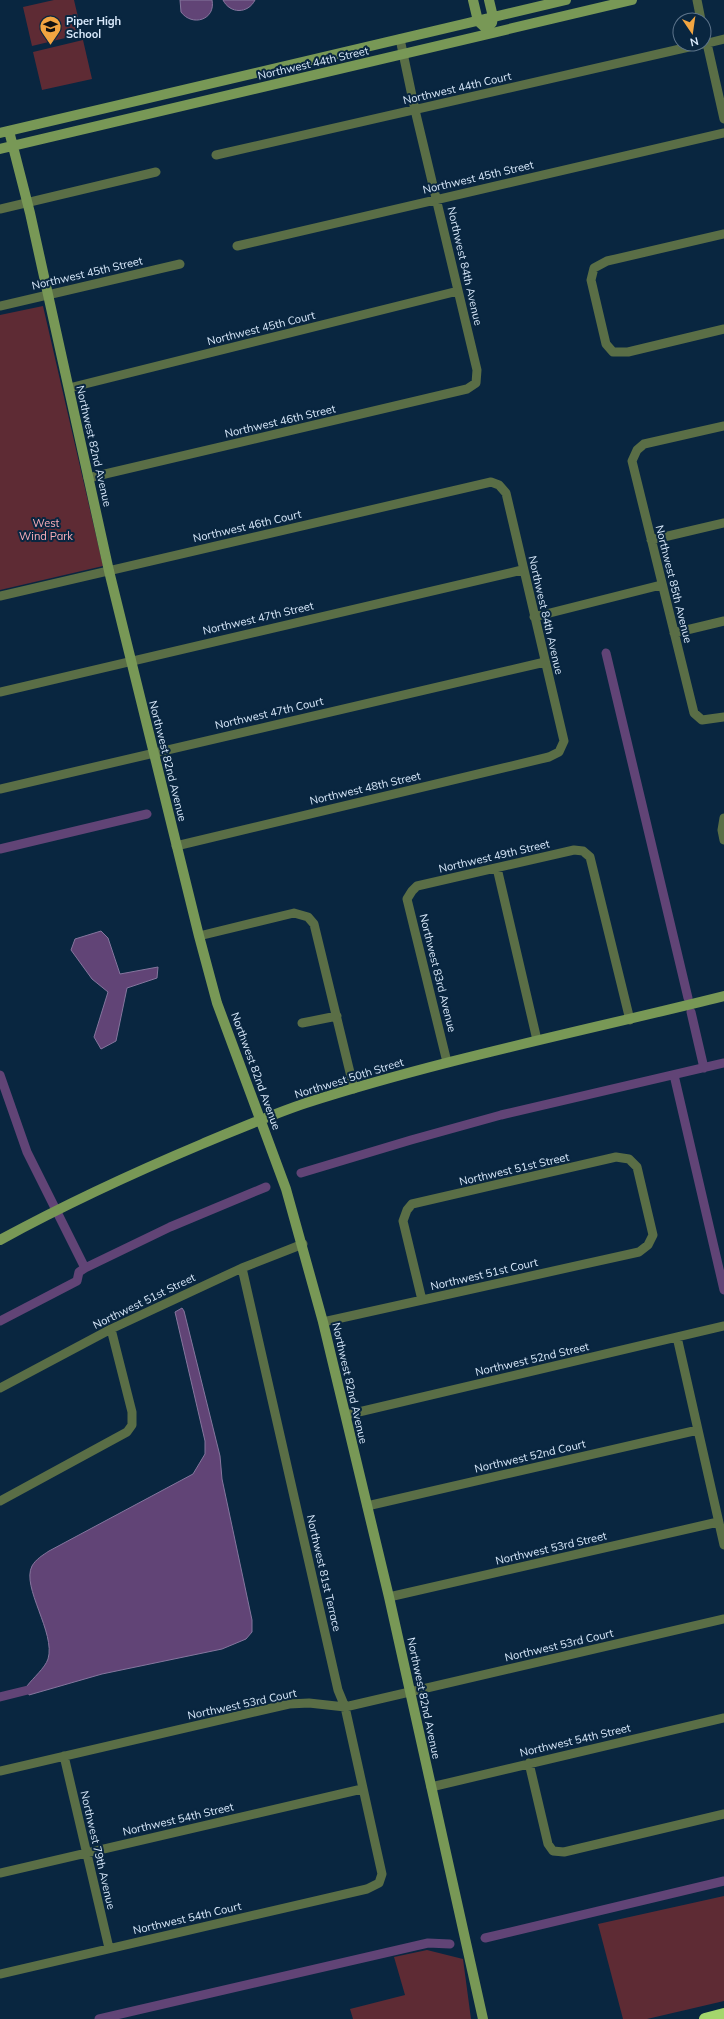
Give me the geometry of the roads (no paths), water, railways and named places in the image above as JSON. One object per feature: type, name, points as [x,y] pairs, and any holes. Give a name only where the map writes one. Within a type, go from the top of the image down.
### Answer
[{"type":"highway","points":[[705,2019],[724,2014]]},
{"type":"street","points":[[474,0],[478,21],[491,33]]},
{"type":"street","points":[[489,0],[493,17],[491,33]]},
{"type":"street","name":"Northwest 44th Street","points":[[4,132],[566,0]]},
{"type":"street","name":"Northwest 44th Street","points":[[0,149],[632,0]]},
{"type":"street","points":[[697,0],[700,12]]},
{"type":"street","name":"Northwest 84th Avenue","points":[[400,39],[415,110],[477,370],[476,383]]},
{"type":"street","name":"Northwest 44th Court","points":[[712,42],[724,39]]},
{"type":"street","name":"Northwest 44th Court","points":[[216,155],[672,51]]},
{"type":"street","points":[[706,52],[724,119]]},
{"type":"street","points":[[284,66],[288,81]]},
{"type":"street","name":"Northwest 82nd Avenue","points":[[4,132],[13,146],[27,202],[88,478],[153,752],[199,936],[217,1003],[286,1189],[303,1244],[323,1322],[389,1597],[483,2019]]},
{"type":"street","name":"Northwest 45th Street","points":[[237,246],[724,133]]},
{"type":"street","points":[[0,209],[156,172]]},
{"type":"street","points":[[724,234],[607,261],[594,268],[591,280],[606,344],[613,352],[628,352],[724,329]]},
{"type":"street","name":"Northwest 45th Street","points":[[0,306],[180,264]]},
{"type":"street","name":"Northwest 45th Court","points":[[68,388],[458,292]]},
{"type":"street","name":"Northwest 46th Street","points":[[88,478],[459,391],[467,389],[476,383]]},
{"type":"street","name":"Northwest 85th Avenue","points":[[724,426],[644,444],[637,450],[632,461],[661,585],[694,714],[702,720],[724,717]]},
{"type":"street","name":"Northwest 46th Court","points":[[0,596],[491,482],[499,485]]},
{"type":"street","name":"Northwest 84th Avenue","points":[[499,485],[506,493],[522,570],[564,741],[559,752]]},
{"type":"street","points":[[651,540],[724,523]]},
{"type":"street","name":"Northwest 47th Street","points":[[0,692],[131,660],[522,570]]},
{"type":"street","points":[[534,617],[661,585]]},
{"type":"street","points":[[674,633],[724,621]]},
{"type":"street","name":"Northwest 47th Court","points":[[0,789],[153,752],[545,662]]},
{"type":"street","name":"Northwest 48th Street","points":[[176,846],[541,759],[559,752]]},
{"type":"street","points":[[724,818],[722,830],[724,840]]},
{"type":"street","name":"Northwest 49th Street","points":[[412,891],[417,886],[574,850],[583,851],[590,857],[630,1020]]},
{"type":"street","points":[[497,868],[537,1040]]},
{"type":"street","name":"Northwest 83rd Avenue","points":[[412,891],[407,899],[447,1062]]},
{"type":"street","points":[[199,936],[294,913],[308,917],[314,924],[354,1089]]},
{"type":"street","name":"Northwest 50th Street","points":[[0,1240],[62,1206],[138,1170],[261,1120],[354,1089],[447,1062],[537,1040],[630,1020],[724,996]]},
{"type":"street","points":[[302,1023],[337,1016]]},
{"type":"street","name":"Northwest 51st Street","points":[[422,1300],[403,1221],[407,1210],[412,1204],[616,1157],[629,1159],[637,1167],[653,1235],[648,1245]]},
{"type":"street","name":"Northwest 51st Street","points":[[0,1388],[111,1329],[242,1268],[303,1244]]},
{"type":"street","name":"Northwest 51st Court","points":[[323,1322],[639,1252],[648,1245]]},
{"type":"street","name":"Northwest 81st Terrace","points":[[242,1268],[338,1690],[345,1707],[382,1874],[378,1883]]},
{"type":"street","name":"Northwest 52nd Street","points":[[346,1415],[724,1326]]},
{"type":"street","points":[[0,1501],[126,1432],[132,1425],[132,1412],[111,1329]]},
{"type":"street","points":[[677,1338],[724,1545]]},
{"type":"street","name":"Northwest 52nd Court","points":[[367,1506],[698,1430]]},
{"type":"street","name":"Northwest 53rd Street","points":[[389,1597],[718,1522]]},
{"type":"street","name":"Northwest 53rd Court","points":[[0,1771],[289,1704],[309,1703],[345,1707],[724,1619]]},
{"type":"street","name":"Northwest 54th Street","points":[[431,1787],[724,1718]]},
{"type":"street","name":"Northwest 79th Avenue","points":[[64,1756],[109,1948]]},
{"type":"street","points":[[529,1763],[548,1844],[553,1851],[564,1852],[724,1814]]},
{"type":"street","name":"Northwest 54th Street","points":[[0,1873],[362,1788]]},
{"type":"street","name":"Northwest 54th Court","points":[[0,1974],[367,1889],[378,1883]]},
{"type":"waterway","points":[[606,653],[688,998]]},
{"type":"waterway","points":[[0,849],[147,814]]},
{"type":"waterway","points":[[691,1012],[704,1068]]},
{"type":"waterway","points":[[301,1173],[501,1115],[724,1063]]},
{"type":"waterway","points":[[0,1075],[27,1152],[85,1268]]},
{"type":"waterway","points":[[674,1075],[724,1290]]},
{"type":"waterway","points":[[0,1321],[77,1281],[79,1272],[85,1268],[170,1227],[266,1187]]},
{"type":"waterway","points":[[0,1697],[28,1690]]},
{"type":"waterway","points":[[485,1938],[724,1881]]},
{"type":"waterway","points":[[99,2019],[428,1943],[450,1944]]},
{"type":"place","name":"Piper High School","points":[[50,46]]},
{"type":"park label","name":"West Wind Park","points":[[46,529]]}]
